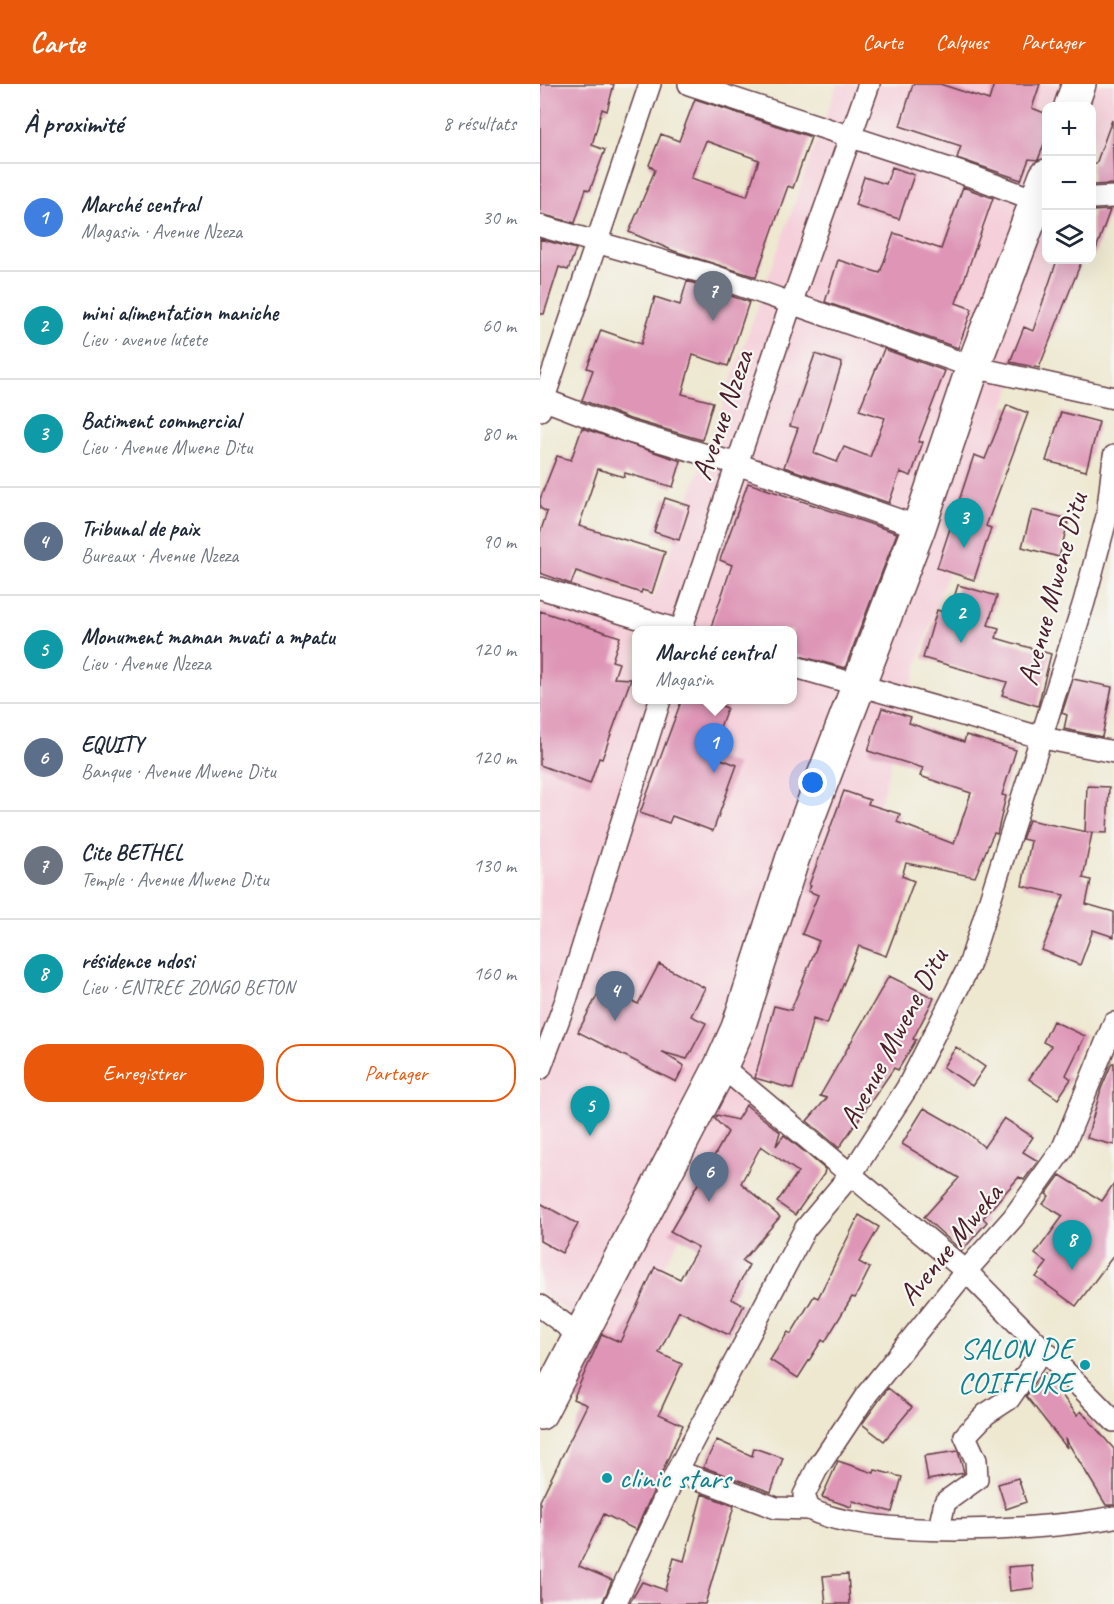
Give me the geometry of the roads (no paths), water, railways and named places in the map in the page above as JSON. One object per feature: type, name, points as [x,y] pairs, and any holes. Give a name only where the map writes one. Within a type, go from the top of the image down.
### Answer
[{"type":"highway","points":[[1072,102],[1079,84]]},
{"type":"highway","points":[[540,1413],[721,1066],[738,1028],[794,857],[919,527],[972,367],[1042,197]]},
{"type":"street","points":[[650,84],[541,402],[626,431],[737,464],[919,527]]},
{"type":"street","points":[[689,84],[974,177],[1042,192]]},
{"type":"street","name":"Avenue Nzeza","points":[[681,626],[869,84]]},
{"type":"street","points":[[1096,198],[1114,197]]},
{"type":"street","points":[[540,226],[708,274],[972,367],[1114,399]]},
{"type":"street","name":"Avenue Mwene Ditu","points":[[615,1604],[677,1471],[805,1230],[852,1173],[907,1088],[969,966],[1043,738],[1107,516],[1114,456]]},
{"type":"street","points":[[540,588],[667,626]]},
{"type":"street","points":[[797,667],[1043,738],[1114,752]]},
{"type":"street","points":[[540,1069],[566,1000],[658,704]]},
{"type":"street","name":"Avenue Mweka","points":[[807,1498],[867,1394],[966,1271],[1013,1218],[1062,1150],[1114,1023]]},
{"type":"street","points":[[721,1066],[852,1173],[966,1271],[1114,1421]]},
{"type":"street","points":[[540,1306],[579,1335]]},
{"type":"street","points":[[939,1528],[945,1502],[977,1479],[976,1460],[965,1436],[986,1414],[1009,1399],[1038,1357],[1039,1345]]},
{"type":"street","points":[[677,1471],[776,1508],[807,1498],[848,1522],[939,1528],[1047,1525],[1114,1517]]},
{"type":"place","name":"Cite BETHEL","points":[[713,321]]},
{"type":"place","name":"Batiment commercial","points":[[964,548]]},
{"type":"place","name":"mini alimentation maniche","points":[[961,643]]},
{"type":"place","name":"Marché central","points":[[714,773]]},
{"type":"place","name":"Tribunal de paix","points":[[615,1021]]},
{"type":"place","name":"Monument maman mvati a mpatu","points":[[590,1136]]},
{"type":"place","name":"EQUITY","points":[[709,1202]]},
{"type":"place","name":"résidence ndosi","points":[[1072,1270]]},
{"type":"place","name":"SALON DE COIFFURE","points":[[1085,1365]]},
{"type":"place","name":"clinic stars","points":[[607,1478]]}]
